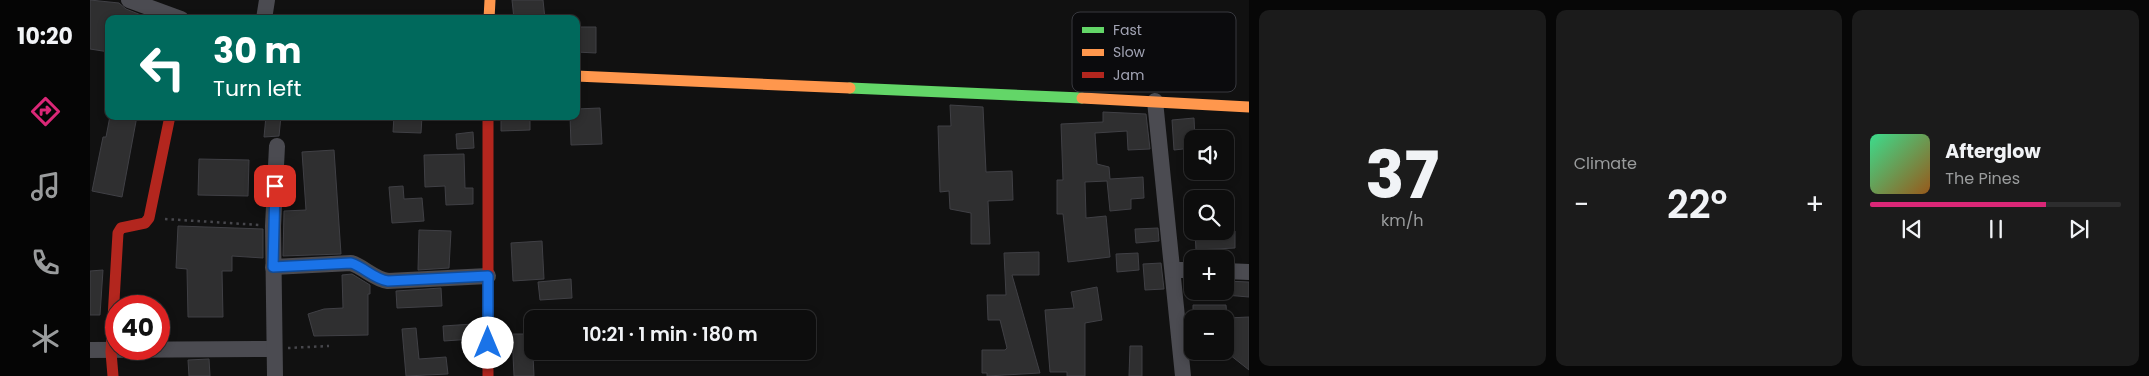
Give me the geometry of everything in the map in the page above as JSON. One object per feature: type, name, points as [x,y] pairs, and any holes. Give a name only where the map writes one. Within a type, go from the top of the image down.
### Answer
[{"type":"street","points":[[129,0],[170,15]]},
{"type":"street","points":[[265,15],[267,0]]},
{"type":"street","points":[[489,15],[490,0]]},
{"type":"street","points":[[580,76],[1155,101],[1249,107]]},
{"type":"street","points":[[1155,101],[1183,376]]},
{"type":"street","points":[[114,295],[118,233],[121,228],[145,223],[149,218],[169,120]]},
{"type":"street","points":[[488,120],[488,376]]},
{"type":"street","points":[[275,376],[274,348],[276,333],[273,226],[277,146]]},
{"type":"street","points":[[273,267],[351,263],[363,267],[382,280],[388,281],[488,276]]},
{"type":"street","points":[[1173,270],[1184,270]]},
{"type":"street","points":[[1234,271],[1249,272]]},
{"type":"street","points":[[170,351],[274,348]]},
{"type":"street","points":[[90,350],[105,351]]},
{"type":"street","points":[[111,360],[112,376]]},
{"type":"path","points":[[149,218],[273,226]]},
{"type":"path","points":[[274,348],[328,346]]},
{"type":"building","points":[[90,0],[119,3],[126,9],[141,15],[105,15],[105,51],[90,49]]},
{"type":"building","points":[[512,0],[543,0],[545,15],[514,15]]},
{"type":"building","points":[[580,27],[596,27],[596,53],[580,52]]},
{"type":"building","points":[[950,105],[983,107],[986,172],[1012,171],[1013,200],[988,201],[990,244],[971,244],[971,213],[950,209],[949,191],[940,192],[938,126],[951,126]]},
{"type":"building","points":[[600,108],[602,144],[571,145],[570,120],[580,120],[580,109]]},
{"type":"building","points":[[1103,112],[1146,114],[1150,149],[1128,150],[1127,131],[1095,133],[1097,164],[1109,167],[1110,179],[1143,177],[1144,198],[1131,199],[1131,209],[1110,211],[1107,181],[1085,182],[1086,218],[1106,216],[1110,257],[1068,262],[1063,214],[1057,214],[1057,180],[1063,180],[1061,124],[1103,122]]},
{"type":"building","points":[[1194,118],[1195,130],[1184,130],[1184,149],[1174,150],[1172,120]]},
{"type":"building","points":[[109,120],[136,120],[122,197],[92,191],[103,137],[106,137]]},
{"type":"building","points":[[266,120],[281,120],[279,136],[264,137]]},
{"type":"building","points":[[394,120],[422,120],[421,133],[393,132]]},
{"type":"building","points":[[501,120],[530,120],[530,130],[501,131]]},
{"type":"building","points":[[473,132],[474,148],[457,149],[456,134]]},
{"type":"building","points":[[334,150],[341,254],[283,256],[284,211],[306,210],[302,152]]},
{"type":"building","points":[[464,154],[465,188],[473,188],[473,204],[446,205],[445,186],[425,187],[424,155]]},
{"type":"building","points":[[199,159],[249,160],[248,196],[198,195]]},
{"type":"building","points":[[403,186],[404,199],[422,198],[424,221],[392,223],[389,187]]},
{"type":"building","points":[[178,226],[263,229],[263,258],[232,256],[232,271],[222,271],[223,317],[188,317],[187,269],[176,268]]},
{"type":"building","points":[[1158,228],[1159,241],[1136,243],[1135,229]]},
{"type":"building","points":[[419,230],[451,231],[449,268],[418,270]]},
{"type":"building","points":[[1235,231],[1235,248],[1196,250],[1195,240],[1234,240]]},
{"type":"building","points":[[542,241],[544,279],[513,281],[511,243]]},
{"type":"building","points":[[1039,252],[1039,275],[1012,275],[1040,373],[987,376],[987,373],[982,373],[982,350],[1005,350],[1007,348],[1000,320],[988,320],[987,295],[1006,295],[1004,253]]},
{"type":"building","points":[[1138,253],[1139,270],[1117,272],[1116,254]]},
{"type":"building","points":[[1161,263],[1164,289],[1145,290],[1143,264]]},
{"type":"building","points":[[103,270],[100,315],[90,315],[90,271]]},
{"type":"building","points":[[352,274],[370,285],[370,294],[368,294],[368,335],[314,336],[308,314],[324,309],[343,308],[342,275]]},
{"type":"building","points":[[571,279],[572,298],[540,300],[538,282]]},
{"type":"building","points":[[1234,281],[1249,282],[1249,297],[1234,296]]},
{"type":"building","points":[[1097,287],[1102,320],[1085,323],[1085,376],[1067,376],[1067,372],[1050,372],[1045,310],[1074,308],[1071,292]]},
{"type":"building","points":[[441,288],[442,306],[397,308],[396,291]]},
{"type":"building","points":[[1193,305],[1226,305],[1226,310],[1193,310]]},
{"type":"building","points":[[1249,317],[1249,370],[1234,358],[1234,318]]},
{"type":"building","points":[[473,324],[473,339],[444,341],[443,326]]},
{"type":"building","points":[[416,328],[419,359],[446,357],[448,374],[406,376],[402,329]]},
{"type":"building","points":[[512,334],[524,334],[524,360],[533,360],[534,376],[514,376]]},
{"type":"building","points":[[1130,346],[1142,346],[1142,376],[1129,376]]},
{"type":"building","points":[[209,359],[210,376],[189,376],[188,360]]},
{"type":"traffic: fast","points":[[850,88],[1082,98]]},
{"type":"traffic: slow","points":[[489,15],[490,0]]},
{"type":"traffic: slow","points":[[580,76],[850,88]]},
{"type":"traffic: slow","points":[[1082,98],[1249,107]]},
{"type":"traffic: jam","points":[[113,376],[111,352],[118,233],[121,228],[145,223],[149,218],[169,120]]},
{"type":"traffic: jam","points":[[488,120],[488,376]]},
{"type":"route","points":[[275,186],[273,267],[351,263],[363,267],[382,280],[388,281],[488,276],[488,343]]}]
